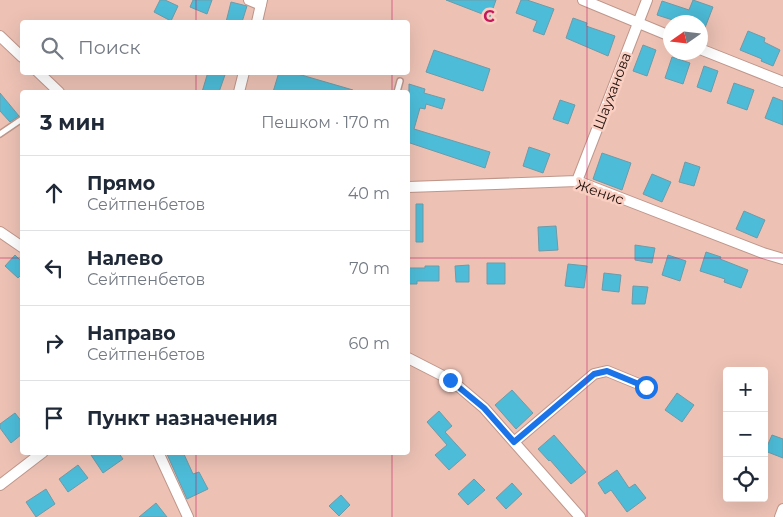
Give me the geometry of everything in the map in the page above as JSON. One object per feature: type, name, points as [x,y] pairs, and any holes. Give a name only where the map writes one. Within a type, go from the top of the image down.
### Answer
[{"type":"street","points":[[249,0],[262,3],[258,20]]},
{"type":"street","points":[[583,0],[663,33]]},
{"type":"street","name":"Шауханова","points":[[577,181],[647,0]]},
{"type":"street","points":[[0,36],[20,55]]},
{"type":"street","points":[[708,51],[783,82]]},
{"type":"street","points":[[41,75],[57,90]]},
{"type":"street","points":[[239,90],[243,75]]},
{"type":"street","name":"Женис","points":[[410,187],[577,181],[754,250],[783,259]]},
{"type":"street","points":[[0,232],[20,246]]},
{"type":"street","points":[[410,359],[450,380],[484,408],[580,517]]},
{"type":"street","points":[[514,442],[594,374],[607,371],[646,387]]},
{"type":"street","points":[[0,485],[39,455]]},
{"type":"street","points":[[159,455],[188,517]]},
{"type":"street","points":[[780,517],[783,509]]},
{"type":"lane","points":[[398,90],[400,81]]},
{"type":"lane","points":[[0,134],[20,120]]},
{"type":"building","points":[[160,0],[165,0],[178,6],[171,20],[154,12]]},
{"type":"building","points":[[193,0],[212,0],[207,14],[190,7]]},
{"type":"building","points":[[446,0],[496,0],[490,17]]},
{"type":"building","points":[[521,0],[527,0],[554,9],[544,35],[533,31],[537,21],[516,13]]},
{"type":"building","points":[[693,0],[713,7],[708,20],[708,15],[663,15],[663,17],[657,15],[662,1],[689,10]]},
{"type":"building","points":[[231,2],[247,6],[243,20],[226,20]]},
{"type":"building","points":[[573,18],[587,23],[586,26],[615,36],[608,56],[566,38]]},
{"type":"building","points":[[748,31],[765,38],[764,42],[780,50],[773,66],[740,50]]},
{"type":"building","points":[[643,45],[656,50],[647,76],[633,71]]},
{"type":"building","points":[[434,50],[490,69],[483,91],[426,72]]},
{"type":"building","points":[[671,60],[681,60],[690,63],[683,84],[665,78]]},
{"type":"building","points":[[704,66],[718,71],[711,92],[697,87]]},
{"type":"building","points":[[207,75],[225,75],[220,90],[203,90]]},
{"type":"building","points":[[278,75],[301,75],[353,90],[274,90]]},
{"type":"building","points":[[734,83],[754,90],[747,110],[727,103]]},
{"type":"building","points":[[409,84],[425,89],[424,93],[445,99],[442,109],[426,104],[425,109],[420,108],[414,129],[490,152],[485,168],[410,143]]},
{"type":"building","points":[[0,93],[19,116],[10,122],[0,111]]},
{"type":"building","points":[[773,97],[783,101],[783,125],[765,118]]},
{"type":"building","points":[[560,100],[575,105],[568,124],[553,119]]},
{"type":"building","points":[[529,147],[550,154],[543,173],[523,166]]},
{"type":"building","points":[[602,153],[631,163],[622,190],[593,179]]},
{"type":"building","points":[[685,162],[700,167],[694,186],[679,182]]},
{"type":"building","points":[[652,174],[671,182],[662,202],[643,194]]},
{"type":"building","points":[[416,204],[423,204],[423,242],[416,242]]},
{"type":"building","points":[[744,211],[765,220],[757,238],[736,229]]},
{"type":"building","points":[[556,226],[558,250],[539,251],[538,227]]},
{"type":"building","points":[[635,245],[655,248],[652,263],[635,260]]},
{"type":"building","points":[[706,252],[748,270],[741,288],[724,282],[725,279],[700,271]]},
{"type":"building","points":[[15,255],[20,260],[20,276],[18,278],[5,266]]},
{"type":"building","points":[[668,255],[686,261],[680,281],[662,275]]},
{"type":"building","points":[[487,263],[505,263],[505,284],[487,284]]},
{"type":"building","points":[[568,264],[587,266],[584,288],[565,286]]},
{"type":"building","points":[[469,265],[469,282],[456,282],[455,266]]},
{"type":"building","points":[[425,266],[439,266],[439,281],[417,281],[417,284],[410,284],[410,268],[425,268]]},
{"type":"building","points":[[604,273],[621,275],[619,292],[602,290]]},
{"type":"building","points":[[633,286],[648,287],[645,304],[632,304]]},
{"type":"building","points":[[512,390],[533,413],[516,429],[495,405]]},
{"type":"building","points":[[677,393],[694,405],[682,422],[665,410]]},
{"type":"building","points":[[439,411],[452,426],[445,432],[466,455],[449,470],[435,455],[447,445],[427,422]]},
{"type":"building","points":[[15,413],[20,419],[20,436],[11,443],[0,428],[0,424]]},
{"type":"building","points":[[554,435],[586,472],[571,484],[538,449]]},
{"type":"building","points":[[772,435],[783,439],[783,458],[768,452],[768,444]]},
{"type":"building","points":[[91,455],[120,455],[123,459],[103,473]]},
{"type":"building","points":[[167,455],[184,455],[193,474],[199,472],[208,489],[187,499]]},
{"type":"building","points":[[78,465],[88,478],[68,492],[59,479]]},
{"type":"building","points":[[617,470],[629,488],[635,484],[646,498],[627,512],[611,490],[605,494],[598,483]]},
{"type":"building","points":[[474,479],[485,490],[468,505],[458,494]]},
{"type":"building","points":[[512,483],[522,494],[506,509],[496,498]]},
{"type":"building","points":[[46,489],[55,504],[36,517],[26,502]]},
{"type":"building","points":[[341,495],[350,505],[339,516],[329,506]]},
{"type":"building","points":[[156,503],[167,517],[139,517]]},
{"type":"route","points":[[450,380],[484,408],[514,442],[594,374],[607,371],[646,387]]}]
